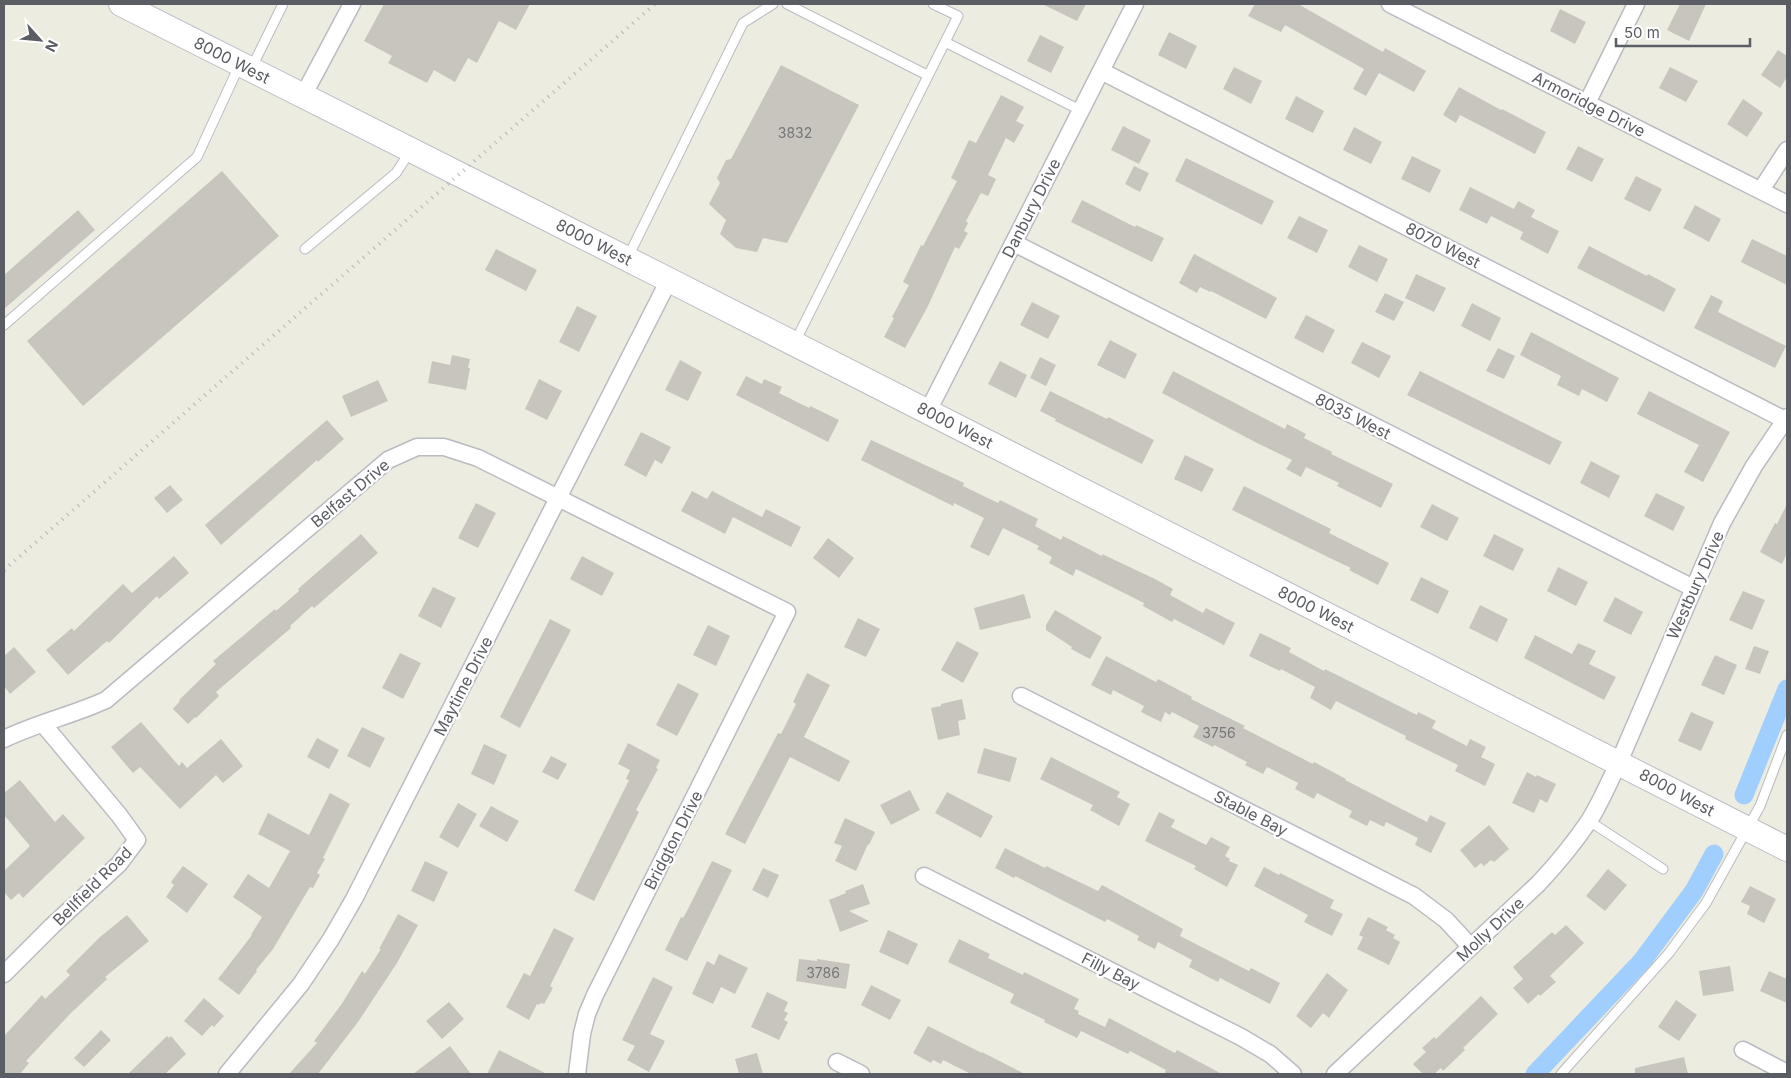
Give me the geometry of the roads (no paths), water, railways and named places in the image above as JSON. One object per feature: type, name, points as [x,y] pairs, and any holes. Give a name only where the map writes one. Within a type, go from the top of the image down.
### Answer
[{"type":"street","name":"8000 West","points":[[121,4],[794,343],[1787,849]]},
{"type":"street","points":[[303,96],[352,4]]},
{"type":"street","name":"Danbury Drive","points":[[928,412],[1135,4]]},
{"type":"street","name":"Armoridge Drive","points":[[1390,4],[1787,204]]},
{"type":"street","points":[[1587,103],[1636,4]]},
{"type":"street","name":"8070 West","points":[[1101,71],[1786,418]]},
{"type":"street","points":[[1761,190],[1787,150]]},
{"type":"street","name":"8035 West","points":[[1014,243],[1693,588]]},
{"type":"street","name":"Maytime Drive","points":[[227,1074],[301,984],[336,931],[354,899],[669,280]]},
{"type":"street","name":"Westbury Drive","points":[[1619,762],[1722,523],[1754,466],[1786,418]]},
{"type":"street","name":"Belfast Drive","points":[[4,739],[22,730],[79,712],[106,700],[388,460],[417,447],[444,447],[478,458],[787,612]]},
{"type":"street","name":"Bridgton Drive","points":[[577,1074],[582,1034],[587,1014],[595,995],[787,612]]},
{"type":"street","name":"Stable Bay","points":[[1021,696],[1414,896],[1446,920],[1470,946]]},
{"type":"street","name":"Bellfield Road","points":[[4,974],[52,926],[119,864],[137,840],[119,815],[43,724]]},
{"type":"street","name":"Molly Drive","points":[[1335,1074],[1538,884],[1563,857],[1602,799],[1619,762]]},
{"type":"street","name":"Filly Bay","points":[[924,876],[1241,1037],[1270,1054],[1293,1074]]},
{"type":"street","points":[[1743,1050],[1787,1073]]},
{"type":"street","points":[[837,1062],[861,1074]]},
{"type":"lane","points":[[4,325],[197,157],[245,66],[283,4]]},
{"type":"lane","points":[[627,259],[743,23],[773,4]]},
{"type":"lane","points":[[787,4],[928,75]]},
{"type":"lane","points":[[794,343],[958,16],[933,4]]},
{"type":"lane","points":[[945,42],[1080,110]]},
{"type":"lane","points":[[305,249],[396,173],[411,150]]},
{"type":"lane","points":[[1562,1074],[1670,953],[1706,903],[1760,806],[1787,735]]},
{"type":"lane","points":[[1589,821],[1664,869]]},
{"type":"waterway","points":[[1744,795],[1787,689]]},
{"type":"waterway","points":[[1535,1074],[1642,961],[1694,891],[1714,854]]},
{"type":"railway","points":[[4,570],[655,4]]}]
